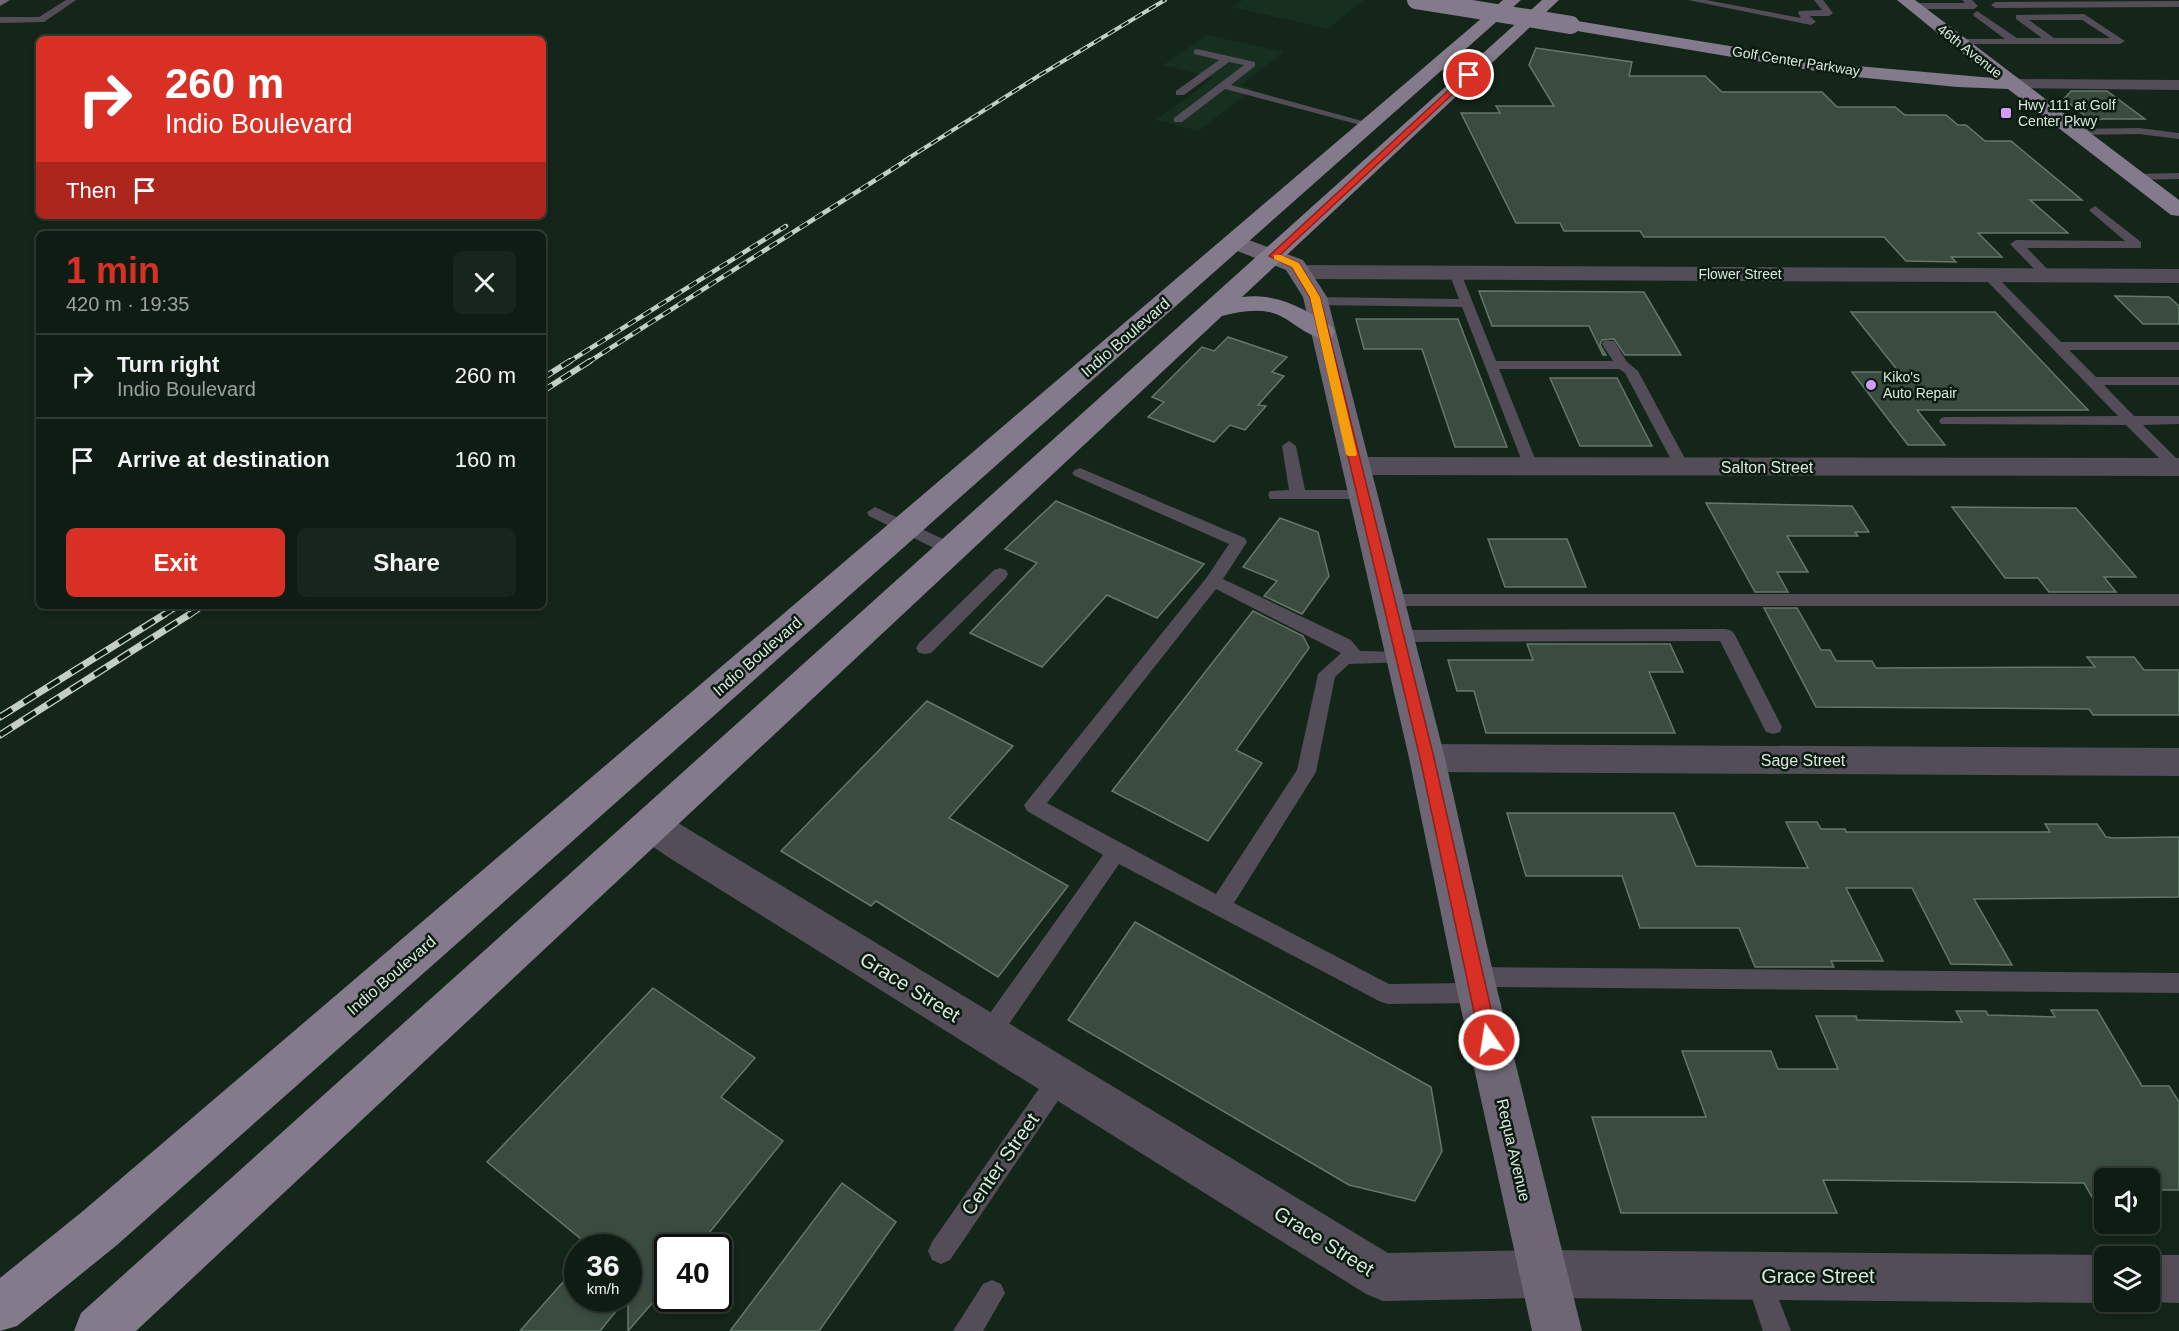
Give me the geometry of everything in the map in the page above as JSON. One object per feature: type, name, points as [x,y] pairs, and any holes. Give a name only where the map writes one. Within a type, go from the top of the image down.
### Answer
[{"type":"main road","name":"Golf Center Parkway","points":[[1416,0],[1885,75],[1964,83],[2012,84]]},
{"type":"main road","name":"Indio Boulevard","points":[[0,1309],[100,1228],[891,519],[1235,242],[1513,0]]},
{"type":"main road","points":[[99,1331],[1210,312],[1237,304],[1268,303],[1294,311],[1303,290],[1393,145],[1551,0]]},
{"type":"main road","name":"46th Avenue","points":[[1909,3],[2179,210]]},
{"type":"main road","points":[[1885,75],[1922,70],[1945,61],[1955,56],[1956,40]]},
{"type":"main road","points":[[1393,145],[1400,119],[1421,99],[1422,91],[1416,84]]},
{"type":"main road","points":[[1210,312],[1303,290]]},
{"type":"street","name":"Golf Center Parkway","points":[[2012,84],[2179,85]]},
{"type":"street","points":[[1235,242],[1303,290]]},
{"type":"street","name":"Flower Street","points":[[1303,290],[1455,273],[2179,276]]},
{"type":"street","name":"Requa Avenue","points":[[1303,290],[1358,480],[1427,758],[1476,985],[1557,1331]]},
{"type":"street","name":"Salton Street","points":[[1358,480],[1530,466],[2178,467]]},
{"type":"street","name":"Sage Street","points":[[1427,758],[2179,762]]},
{"type":"street","name":"Grace Street","points":[[652,826],[1383,1277],[1543,1274],[2094,1279]]},
{"type":"street","points":[[2160,1279],[2179,1279]]},
{"type":"street","points":[[0,1319],[10,1331]]},
{"type":"lane","points":[[0,20],[41,20],[72,0]]},
{"type":"lane","points":[[1692,0],[1811,22],[1802,13],[1829,13],[1818,0]]},
{"type":"lane","points":[[1909,3],[1974,6],[1966,0]]},
{"type":"lane","points":[[1995,5],[2179,4]]},
{"type":"lane","points":[[1977,14],[2014,42]]},
{"type":"lane","points":[[1956,40],[2014,42],[2120,41],[2084,17],[2019,17],[2052,41]]},
{"type":"lane","points":[[1178,120],[1252,64],[1197,52]]},
{"type":"lane","points":[[1180,93],[1228,58]]},
{"type":"lane","points":[[1224,86],[1368,124]]},
{"type":"lane","points":[[2075,132],[2139,131],[2179,136]]},
{"type":"lane","points":[[2135,177],[2179,176]]},
{"type":"lane","points":[[2048,276],[2016,244],[2137,245],[2095,210]]},
{"type":"lane","points":[[1455,273],[1530,466]]},
{"type":"lane","points":[[1988,275],[2178,467]]},
{"type":"lane","points":[[1303,290],[1467,303]]},
{"type":"lane","points":[[1609,344],[1622,365],[1631,371],[1681,466]]},
{"type":"lane","points":[[2057,346],[2179,346]]},
{"type":"lane","points":[[1491,365],[1622,365]]},
{"type":"lane","points":[[2092,381],[2179,381]]},
{"type":"lane","points":[[1946,421],[2179,420]]},
{"type":"lane","points":[[1288,446],[1298,495]]},
{"type":"lane","points":[[1080,473],[1239,542],[1214,581],[1034,805],[1116,852],[1387,994],[1476,985],[2179,983]]},
{"type":"lane","points":[[1276,495],[1298,495],[1358,480]]},
{"type":"lane","points":[[891,519],[952,550]]},
{"type":"lane","points":[[925,648],[1000,574]]},
{"type":"lane","points":[[1214,581],[1345,645],[1356,658]]},
{"type":"lane","points":[[1388,600],[2179,600]]},
{"type":"lane","points":[[1220,906],[1306,772],[1327,674],[1345,658],[1356,658],[1399,647],[1726,634],[1773,727]]},
{"type":"lane","points":[[988,1035],[1116,852]]},
{"type":"lane","name":"Center Street","points":[[941,1251],[1060,1078]]},
{"type":"lane","points":[[1757,1276],[1777,1331]]},
{"type":"lane","points":[[967,1331],[992,1293]]},
{"type":"shaded area","points":[[1243,0],[1364,0],[1328,29],[1231,7]]},
{"type":"shaded area","points":[[1207,35],[1284,52],[1241,85],[1253,89],[1199,131],[1156,120],[1213,78],[1163,65]]},
{"type":"building","points":[[1536,48],[1632,62],[1629,76],[1705,76],[1722,92],[1822,92],[1837,107],[1895,107],[1905,115],[1946,115],[1958,125],[1966,125],[1985,141],[2011,141],[2082,200],[2030,200],[2068,233],[1978,233],[2002,257],[1951,257],[1956,262],[1906,261],[1884,237],[1644,237],[1640,231],[1564,231],[1560,223],[1516,223],[1461,113],[1500,113],[1496,106],[1554,106],[1529,65]]},
{"type":"building","points":[[2071,91],[2107,91],[2145,119],[2089,119],[2064,99]]},
{"type":"building","points":[[1479,291],[1644,292],[1681,355],[1625,355],[1614,339],[1602,340],[1600,345],[1606,355],[1603,355],[1589,326],[1492,326]]},
{"type":"building","points":[[2115,296],[2169,297],[2179,306],[2179,324],[2143,324]]},
{"type":"building","points":[[1851,312],[1995,312],[2088,410],[1917,410],[1945,445],[1908,445],[1852,372],[1899,372]]},
{"type":"building","points":[[1356,319],[1458,319],[1507,447],[1455,447],[1422,349],[1364,349]]},
{"type":"building","points":[[1228,337],[1287,357],[1272,372],[1284,376],[1258,405],[1266,406],[1245,430],[1230,425],[1214,442],[1148,417],[1164,402],[1152,397],[1202,347],[1214,351]]},
{"type":"building","points":[[1550,378],[1617,378],[1652,446],[1580,446]]},
{"type":"building","points":[[1056,501],[1204,564],[1157,618],[1107,595],[1042,667],[970,633],[1037,563],[1005,549]]},
{"type":"building","points":[[1706,503],[1852,506],[1869,532],[1855,532],[1858,536],[1787,536],[1808,572],[1777,572],[1788,592],[1755,592]]},
{"type":"building","points":[[1952,507],[2076,508],[2136,577],[2104,577],[2116,592],[2049,592],[2038,578],[2005,578]]},
{"type":"building","points":[[1280,518],[1318,532],[1329,576],[1302,614],[1264,596],[1277,581],[1243,567]]},
{"type":"building","points":[[1488,539],[1567,539],[1586,587],[1505,587]]},
{"type":"building","points":[[1764,608],[1797,608],[1821,650],[1830,650],[1836,661],[1872,661],[1876,668],[2095,667],[2087,657],[2134,657],[2144,670],[2179,670],[2179,715],[2093,715],[2089,709],[1816,707]]},
{"type":"building","points":[[1253,611],[1303,636],[1309,648],[1236,750],[1262,763],[1208,841],[1112,791]]},
{"type":"building","points":[[1527,644],[1670,644],[1683,672],[1649,672],[1675,733],[1486,733],[1474,691],[1457,691],[1448,660],[1533,660]]},
{"type":"building","points":[[927,701],[1013,746],[949,818],[1068,886],[998,977],[876,901],[871,906],[781,851]]},
{"type":"building","points":[[1507,813],[1674,813],[1696,866],[1808,868],[1786,822],[1817,822],[1821,829],[1845,829],[1846,832],[2050,832],[2045,824],[2097,824],[2106,837],[2179,837],[2179,897],[1974,899],[2012,965],[1951,964],[1912,888],[1846,888],[1883,961],[1831,961],[1834,967],[1755,967],[1739,928],[1640,928],[1622,876],[1526,876]]},
{"type":"building","points":[[1135,922],[1431,1087],[1442,1151],[1415,1201],[1349,1185],[1068,1020]]},
{"type":"building","points":[[653,988],[755,1058],[721,1097],[783,1141],[708,1234],[654,1234],[654,1301],[628,1331],[628,1312],[642,1312],[642,1234],[575,1234],[487,1162]]},
{"type":"building","points":[[2051,1010],[2097,1010],[2142,1086],[2169,1086],[2179,1102],[2179,1190],[2160,1190],[2160,1168],[2094,1168],[2094,1197],[2084,1183],[1823,1180],[1837,1213],[1621,1213],[1592,1117],[1706,1117],[1682,1051],[1771,1051],[1778,1069],[1838,1069],[1816,1016],[1856,1016],[1857,1020],[1962,1022],[1956,1011],[1986,1011],[1988,1015],[2055,1017]]},
{"type":"building","points":[[842,1183],[896,1222],[819,1331],[730,1331]]},
{"type":"building","points":[[564,1281],[564,1312],[615,1312],[600,1331],[520,1331]]},
{"type":"railway","points":[[904,161],[1165,0]]},
{"type":"railway","points":[[587,363],[907,160]]},
{"type":"railway","points":[[567,363],[786,226]]},
{"type":"railway","points":[[546,376],[570,361]]},
{"type":"railway","points":[[546,389],[590,361]]},
{"type":"railway","points":[[162,616],[173,609]]},
{"type":"railway","points":[[188,616],[198,609]]},
{"type":"railway","points":[[0,717],[165,614]]},
{"type":"railway","points":[[0,735],[190,614]]},
{"type":"slow traffic","points":[[1277,257],[1295,265],[1309,284],[1315,297],[1352,454]]},
{"type":"place","name":"Hwy 111 at Golf Center Pkwy","points":[[2006,113]]},
{"type":"place","name":"Kiko's Auto Repair","points":[[1871,385]]},
{"type":"route","points":[[1469,75],[1274,256],[1295,265],[1309,284],[1315,297],[1427,758],[1489,1040]]}]
